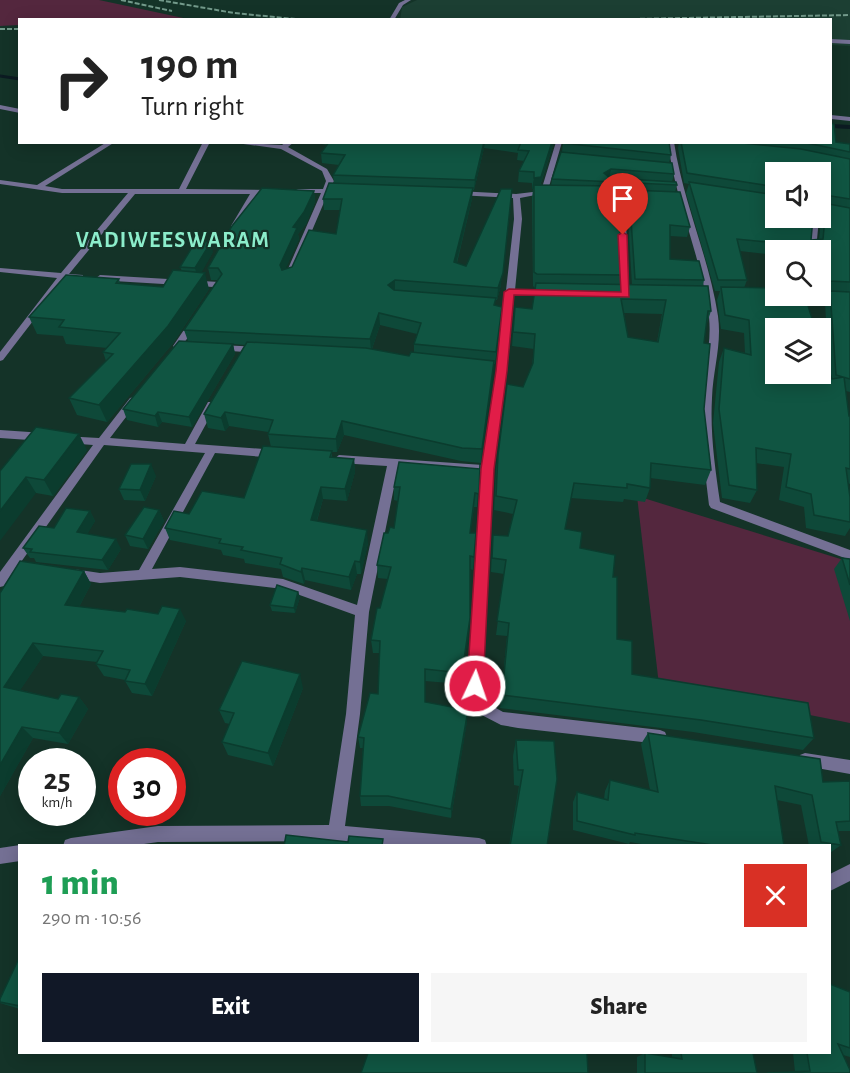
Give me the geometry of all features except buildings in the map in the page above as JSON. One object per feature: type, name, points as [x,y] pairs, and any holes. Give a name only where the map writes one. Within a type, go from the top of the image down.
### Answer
[{"type":"street","points":[[392,18],[401,4],[409,0]]},
{"type":"street","points":[[832,41],[850,42]]},
{"type":"street","points":[[0,107],[18,111]]},
{"type":"street","points":[[832,117],[850,119]]},
{"type":"street","points":[[39,187],[109,144]]},
{"type":"street","points":[[181,192],[206,144]]},
{"type":"street","points":[[252,144],[283,147],[326,170],[330,181],[288,278]]},
{"type":"street","points":[[283,147],[288,144]]},
{"type":"street","points":[[544,192],[558,144]]},
{"type":"street","points":[[671,144],[679,187],[708,296],[715,340],[707,395],[708,454],[715,505],[850,555]]},
{"type":"street","points":[[555,156],[566,157]]},
{"type":"street","points":[[664,167],[675,168]]},
{"type":"street","points":[[0,182],[62,191],[278,192]]},
{"type":"street","points":[[668,186],[690,189]]},
{"type":"street","points":[[290,192],[348,191]]},
{"type":"street","points":[[446,193],[516,196],[555,192]]},
{"type":"street","points":[[0,358],[63,276],[132,193]]},
{"type":"street","points":[[231,233],[254,193]]},
{"type":"street","points":[[599,194],[652,197]]},
{"type":"street","points":[[621,195],[626,295]]},
{"type":"street","points":[[516,196],[518,219],[509,292],[503,305],[496,370],[475,686],[482,707],[501,718],[518,722],[670,738]]},
{"type":"street","points":[[672,198],[683,198]]},
{"type":"street","points":[[0,270],[219,285],[207,302]]},
{"type":"street","points":[[202,283],[208,273]]},
{"type":"street","points":[[509,292],[556,293]]},
{"type":"street","points":[[614,295],[638,295]]},
{"type":"street","points":[[831,297],[850,298]]},
{"type":"street","points":[[200,347],[175,349],[201,311]]},
{"type":"street","points":[[212,348],[243,354],[269,351]]},
{"type":"street","points":[[0,582],[18,566],[101,442],[141,391]]},
{"type":"street","points":[[188,448],[217,397]]},
{"type":"street","points":[[0,434],[290,455]]},
{"type":"street","points":[[143,574],[212,449]]},
{"type":"street","points":[[323,458],[488,469]]},
{"type":"street","points":[[336,833],[353,714],[362,612],[393,462]]},
{"type":"street","points":[[56,571],[100,578],[180,572],[283,584],[362,612]]},
{"type":"street","points":[[794,758],[850,767]]},
{"type":"street","points":[[86,844],[158,834],[336,833],[457,844]]},
{"type":"street","points":[[0,856],[18,853]]},
{"type":"street","points":[[831,882],[850,872]]},
{"type":"shaded area","points":[[0,0],[99,0],[183,18],[18,18],[18,25],[0,26]]},
{"type":"shaded area","points":[[417,0],[850,0],[850,46],[832,45],[832,18],[400,18],[402,7]]},
{"type":"shaded area","points":[[637,496],[847,561],[850,570],[850,723],[659,685]]},
{"type":"waterway","points":[[0,76],[18,79]]},
{"type":"waterway","points":[[832,126],[850,127]]},
{"type":"railway","points":[[121,0],[172,11]]},
{"type":"railway","points":[[159,0],[234,13],[285,18]]},
{"type":"railway","points":[[686,18],[850,15]]},
{"type":"railway","points":[[0,29],[18,29]]},
{"type":"district","name":"VADIWEESWARAM","points":[[173,240]]},
{"type":"route","points":[[475,686],[488,469],[502,371],[509,292],[626,295],[623,235]]}]
